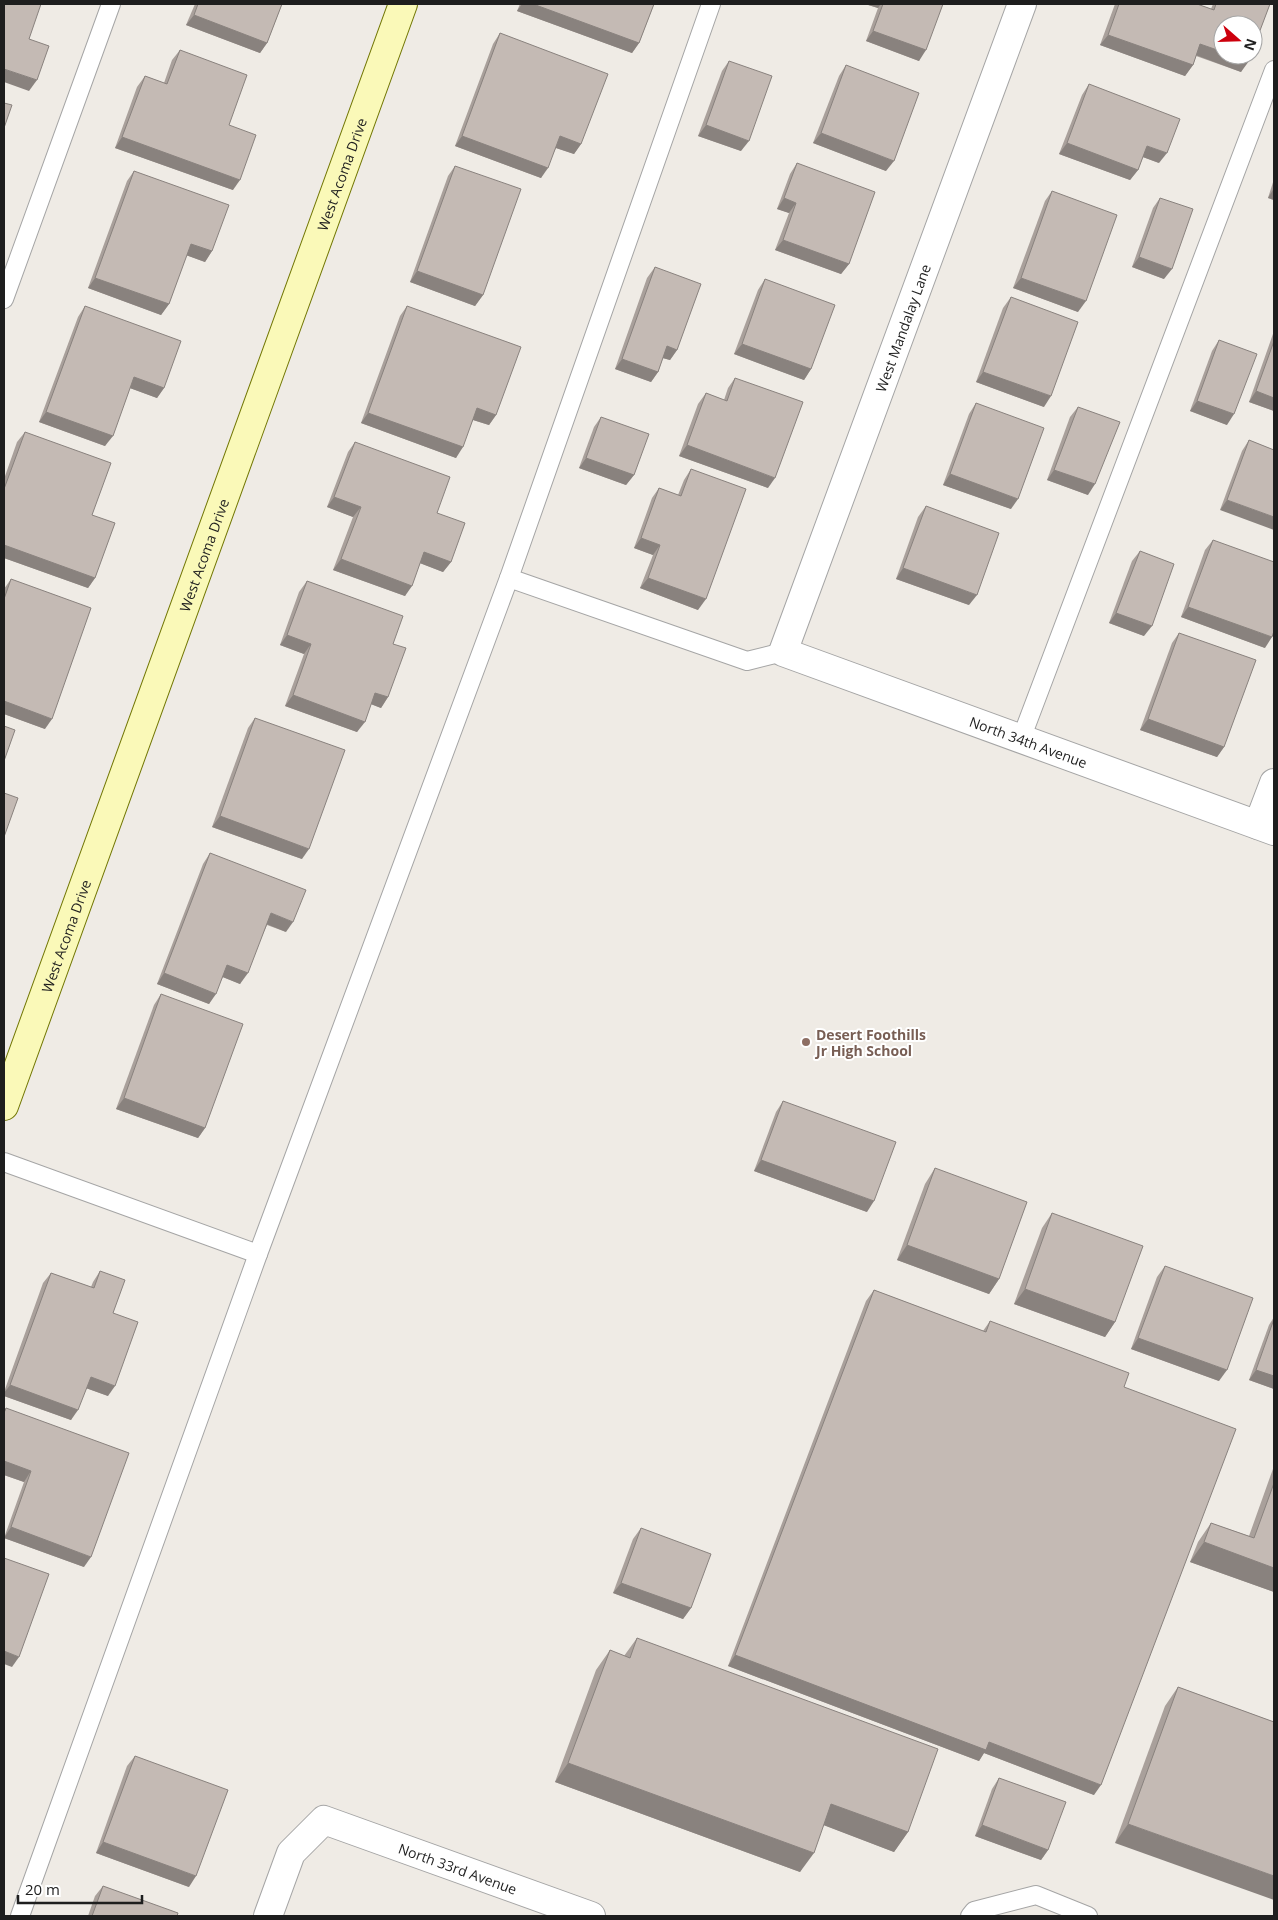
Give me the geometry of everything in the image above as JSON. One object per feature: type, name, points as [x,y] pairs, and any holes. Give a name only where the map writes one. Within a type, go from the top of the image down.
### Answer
[{"type":"street","name":"West Acoma Drive","points":[[4,1103],[403,4]]},
{"type":"street","name":"West Mandalay Lane","points":[[783,652],[1022,4]]},
{"type":"street","name":"North 34th Avenue","points":[[783,652],[1266,828]]},
{"type":"street","points":[[1266,828],[1274,783]]},
{"type":"street","name":"North 33rd Avenue","points":[[268,1916],[291,1853],[324,1820],[591,1916]]},
{"type":"lane","points":[[4,299],[110,4]]},
{"type":"lane","points":[[20,1916],[258,1254],[509,578],[711,4]]},
{"type":"lane","points":[[1021,739],[1274,70]]},
{"type":"lane","points":[[509,578],[747,661],[783,652]]},
{"type":"lane","points":[[4,1162],[258,1254]]},
{"type":"lane","points":[[970,1916],[974,1911],[1036,1895],[1088,1916]]},
{"type":"building","points":[[4,4],[41,4],[29,39],[49,46],[37,80],[4,69]]},
{"type":"building","points":[[198,4],[282,4],[267,43],[194,15]]},
{"type":"building","points":[[533,4],[654,4],[639,43]]},
{"type":"building","points":[[883,4],[943,4],[926,50],[873,31]]},
{"type":"building","points":[[1119,4],[1197,4],[1214,10],[1216,4],[1270,4],[1263,23],[1263,15],[1213,15],[1213,49],[1200,44],[1193,65],[1108,35]]},
{"type":"building","points":[[500,33],[608,74],[581,144],[560,136],[548,168],[462,136]]},
{"type":"building","points":[[180,50],[247,75],[229,125],[256,135],[240,180],[122,137],[145,76],[167,84]]},
{"type":"building","points":[[729,61],[772,76],[749,141],[706,125]]},
{"type":"building","points":[[846,65],[919,93],[894,161],[821,133]]},
{"type":"building","points":[[1089,84],[1180,119],[1167,153],[1147,146],[1138,170],[1067,143]]},
{"type":"building","points":[[4,103],[12,105],[4,128]]},
{"type":"building","points":[[797,163],[875,192],[849,264],[783,240],[796,203],[784,198]]},
{"type":"building","points":[[455,166],[521,189],[483,295],[417,271]]},
{"type":"building","points":[[134,171],[229,205],[212,251],[191,244],[169,304],[95,278]]},
{"type":"building","points":[[1052,191],[1117,215],[1086,301],[1021,278]]},
{"type":"building","points":[[1160,198],[1193,209],[1172,269],[1139,257]]},
{"type":"building","points":[[655,267],[701,284],[677,350],[667,346],[658,372],[622,359]]},
{"type":"building","points":[[765,279],[835,305],[811,369],[742,344]]},
{"type":"building","points":[[1011,297],[1078,322],[1051,396],[983,372]]},
{"type":"building","points":[[85,306],[181,341],[164,388],[134,377],[113,436],[46,412]]},
{"type":"building","points":[[407,306],[521,347],[496,415],[477,408],[463,447],[368,413]]},
{"type":"building","points":[[1219,340],[1257,354],[1234,414],[1197,401]]},
{"type":"building","points":[[1274,341],[1274,398],[1256,391]]},
{"type":"building","points":[[735,378],[803,402],[775,478],[687,445],[706,393],[727,401]]},
{"type":"building","points":[[976,403],[1044,428],[1018,499],[950,474]]},
{"type":"building","points":[[1078,407],[1120,422],[1095,484],[1054,470]]},
{"type":"building","points":[[601,417],[649,434],[634,475],[586,458]]},
{"type":"building","points":[[25,432],[111,463],[92,515],[115,523],[95,578],[4,545],[4,489]]},
{"type":"building","points":[[1249,440],[1274,450],[1274,517],[1227,500]]},
{"type":"building","points":[[355,442],[450,477],[437,513],[465,523],[451,562],[424,552],[412,586],[341,559],[361,507],[334,497]]},
{"type":"building","points":[[691,469],[746,489],[706,599],[648,578],[660,545],[641,538],[659,488],[681,496]]},
{"type":"building","points":[[926,506],[999,533],[977,595],[903,568]]},
{"type":"building","points":[[1213,540],[1274,562],[1274,631],[1272,637],[1188,607]]},
{"type":"building","points":[[1140,551],[1174,564],[1152,626],[1116,613]]},
{"type":"building","points":[[11,579],[91,608],[52,719],[4,701],[4,599]]},
{"type":"building","points":[[307,581],[403,616],[393,644],[406,648],[388,697],[375,693],[365,722],[293,695],[311,644],[287,635]]},
{"type":"building","points":[[1179,633],[1256,660],[1224,747],[1148,719]]},
{"type":"building","points":[[255,718],[345,750],[309,849],[220,816]]},
{"type":"building","points":[[4,726],[15,730],[4,761]]},
{"type":"building","points":[[4,793],[18,798],[4,837]]},
{"type":"building","points":[[210,853],[306,890],[293,922],[271,913],[248,973],[227,965],[216,994],[164,973]]},
{"type":"building","points":[[161,994],[243,1024],[205,1128],[124,1098]]},
{"type":"building","points":[[783,1101],[896,1142],[874,1201],[761,1160]]},
{"type":"building","points":[[935,1168],[1027,1202],[999,1279],[907,1245]]},
{"type":"building","points":[[1052,1213],[1143,1246],[1115,1322],[1025,1289]]},
{"type":"building","points":[[1165,1266],[1253,1298],[1227,1370],[1138,1338]]},
{"type":"building","points":[[100,1271],[125,1280],[113,1313],[138,1322],[115,1386],[91,1377],[78,1410],[10,1385],[51,1273],[94,1288]]},
{"type":"building","points":[[874,1290],[986,1332],[990,1321],[1129,1373],[1124,1387],[1236,1429],[1101,1785],[989,1742],[986,1750],[735,1655]]},
{"type":"building","points":[[1274,1319],[1274,1376],[1256,1370]]},
{"type":"building","points":[[6,1408],[129,1453],[91,1557],[11,1527],[31,1471],[4,1461],[4,1413]]},
{"type":"building","points":[[1274,1483],[1274,1568],[1204,1542],[1211,1523],[1254,1538]]},
{"type":"building","points":[[641,1528],[711,1554],[691,1608],[621,1583]]},
{"type":"building","points":[[4,1558],[49,1574],[19,1657],[4,1651]]},
{"type":"building","points":[[637,1638],[938,1749],[908,1832],[831,1804],[814,1853],[568,1763],[610,1650],[630,1658]]},
{"type":"building","points":[[1178,1687],[1274,1722],[1274,1876],[1128,1824]]},
{"type":"building","points":[[135,1756],[228,1790],[196,1876],[103,1842]]},
{"type":"building","points":[[999,1778],[1066,1802],[1048,1850],[982,1825]]},
{"type":"building","points":[[103,1886],[178,1913],[177,1916],[92,1916]]},
{"type":"place","name":"Desert Foothills Jr High School","points":[[806,1042]]}]
